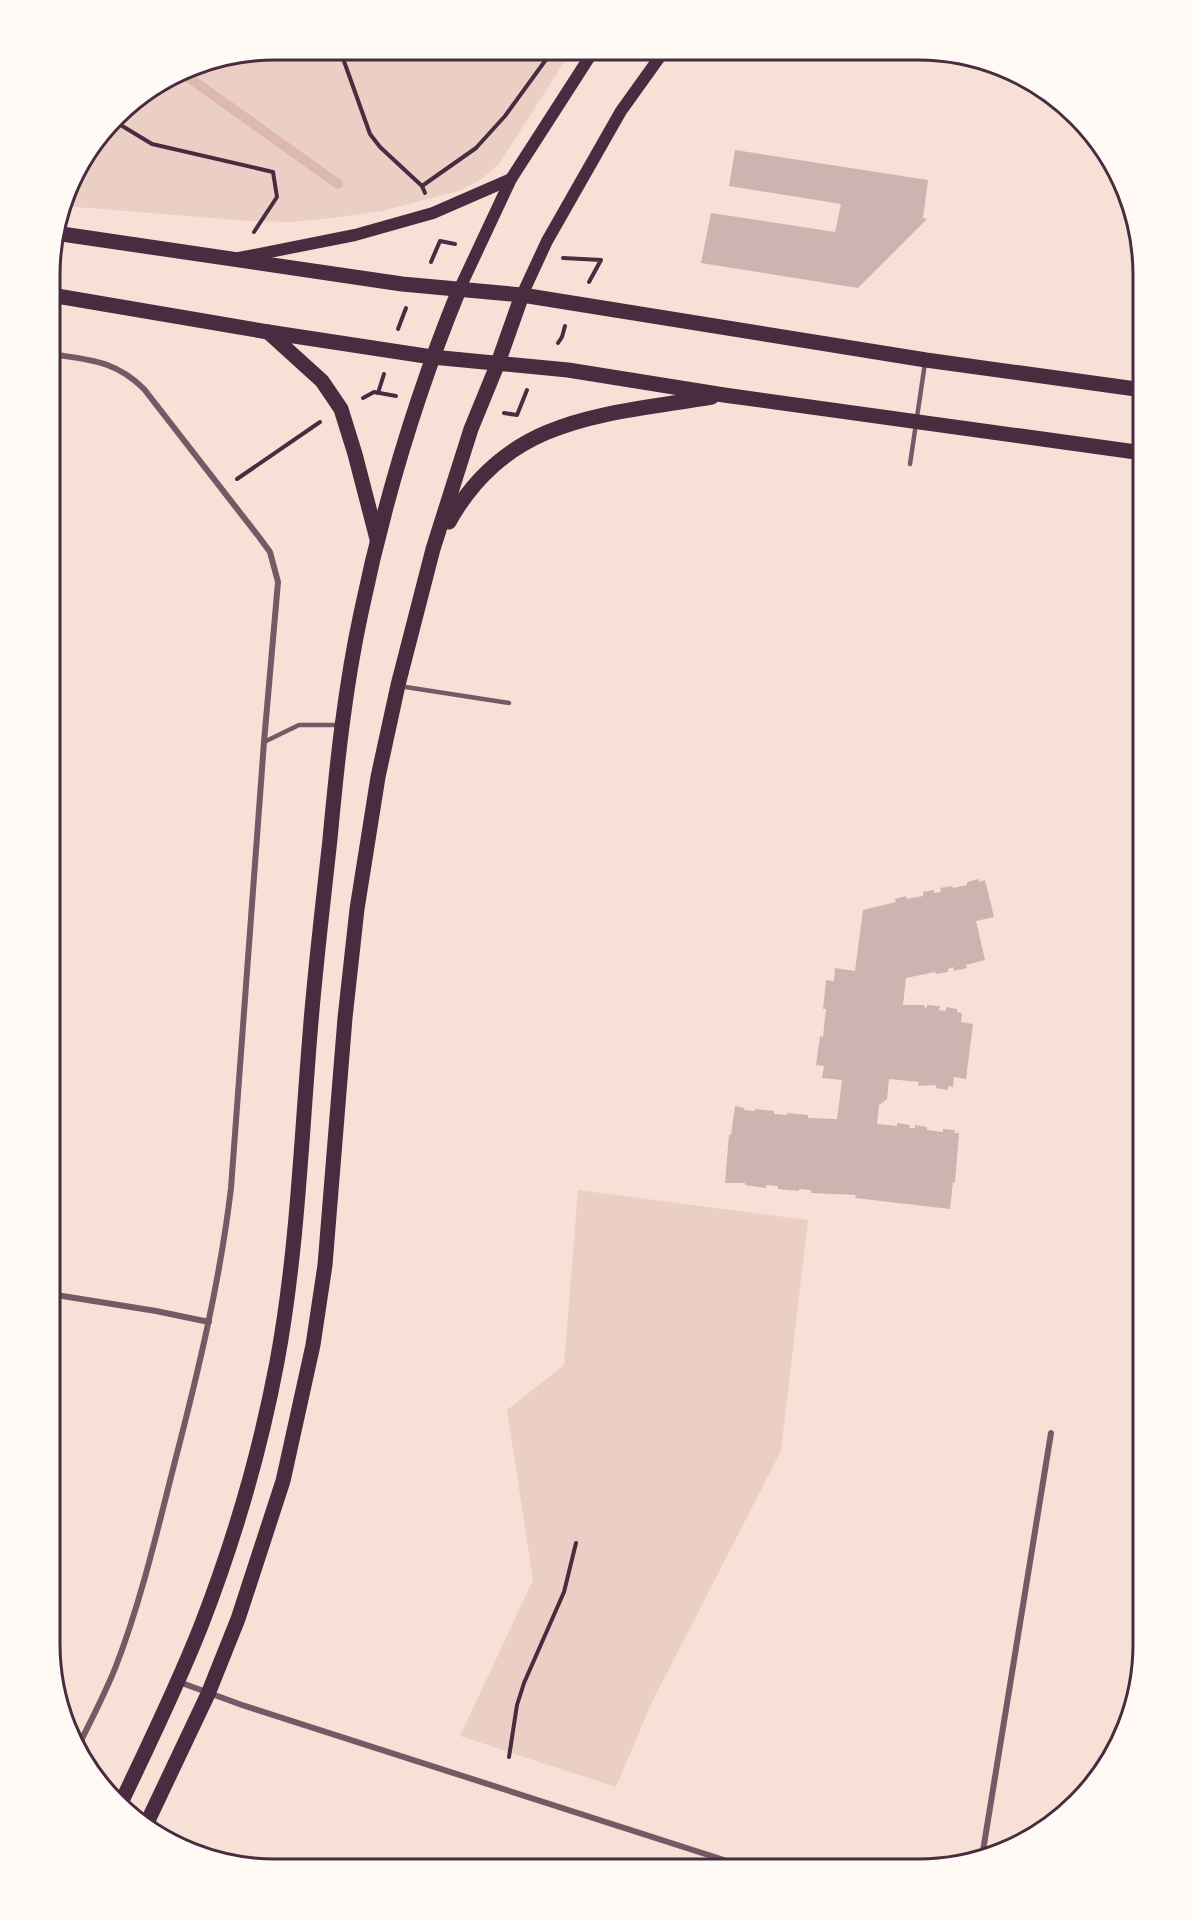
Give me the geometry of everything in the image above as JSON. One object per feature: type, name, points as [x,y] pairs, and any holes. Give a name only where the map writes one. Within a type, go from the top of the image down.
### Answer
[{"type":"main road","points":[[124,1797],[200,1630],[245,1497],[264,1424],[282,1333],[300,1189],[310,1032],[342,724],[360,615],[377,539],[408,425],[459,290],[511,179],[588,60]]},
{"type":"main road","points":[[149,1819],[208,1694],[238,1619],[280,1492],[301,1406],[314,1345],[325,1265],[345,1018],[357,909],[377,785],[398,685],[433,549],[471,429],[522,295],[547,241],[621,111],[658,60]]},
{"type":"main road","points":[[235,259],[355,235],[433,213],[511,179]]},
{"type":"main road","points":[[64,234],[402,284],[522,295],[926,360],[1133,389]]},
{"type":"main road","points":[[60,297],[432,357],[568,370],[724,395],[1133,452]]},
{"type":"main road","points":[[268,332],[322,381],[341,409],[377,539]]},
{"type":"main road","points":[[433,549],[460,501],[483,474],[504,456],[532,439],[570,423],[724,395]]},
{"type":"street","points":[[60,355],[96,361],[114,367],[130,375],[144,389],[270,552],[276,567],[278,582],[231,1188],[225,1235],[209,1322],[190,1405],[140,1595],[115,1668],[82,1739]]},
{"type":"street","points":[[60,1296],[209,1322]]},
{"type":"street","points":[[983,1849],[1051,1433]]},
{"type":"street","points":[[177,1681],[208,1694],[721,1859]]},
{"type":"lane","points":[[910,464],[926,360]]},
{"type":"lane","points":[[398,685],[509,703]]},
{"type":"lane","points":[[264,742],[299,725],[342,724]]},
{"type":"path","points":[[344,60],[370,135],[422,186],[433,213],[440,241]]},
{"type":"path","points":[[422,186],[476,148],[505,116],[546,60]]},
{"type":"path","points":[[120,126],[152,144],[273,172],[278,197],[235,259]]},
{"type":"path","points":[[509,1757],[517,1706],[524,1683],[564,1592],[576,1543]]},
{"type":"shaded area","points":[[261,60],[566,60],[499,164],[483,178],[462,190],[382,211],[292,222],[249,221],[71,207],[96,155],[133,113],[155,96],[180,82],[219,67]]},
{"type":"shaded area","points":[[578,1190],[808,1220],[781,1451],[651,1704],[616,1787],[460,1736],[533,1580],[507,1410],[564,1365]]},
{"type":"building","points":[[735,150],[928,180],[923,218],[927,219],[858,288],[701,263],[711,213],[835,232],[841,204],[729,186]]},
{"type":"building","points":[[979,879],[979,882],[985,880],[994,917],[976,921],[985,960],[954,971],[953,967],[948,969],[948,972],[936,974],[935,972],[906,978],[903,1005],[924,1005],[927,1008],[927,1005],[940,1006],[939,1010],[946,1011],[946,1007],[957,1009],[957,1012],[962,1013],[961,1022],[973,1024],[966,1079],[954,1077],[953,1087],[948,1086],[948,1090],[936,1088],[936,1085],[918,1086],[919,1082],[889,1079],[887,1099],[879,1105],[877,1124],[897,1126],[897,1123],[910,1125],[909,1128],[915,1128],[915,1125],[927,1127],[927,1130],[943,1132],[943,1129],[955,1130],[954,1133],[959,1133],[955,1183],[953,1182],[950,1209],[855,1198],[856,1195],[811,1193],[811,1190],[778,1189],[778,1186],[766,1185],[766,1188],[745,1185],[745,1183],[725,1183],[729,1135],[731,1135],[735,1106],[744,1108],[744,1110],[774,1111],[774,1114],[787,1115],[787,1113],[808,1115],[808,1118],[837,1119],[842,1080],[822,1078],[824,1066],[816,1065],[820,1036],[823,1037],[826,980],[834,981],[835,968],[855,971],[863,910],[896,902],[895,899],[906,896],[907,899],[923,896],[923,892],[934,890],[934,893],[941,892],[940,888],[967,885],[967,882]]},
{"type":"waterway","points":[[189,78],[338,184]]}]
